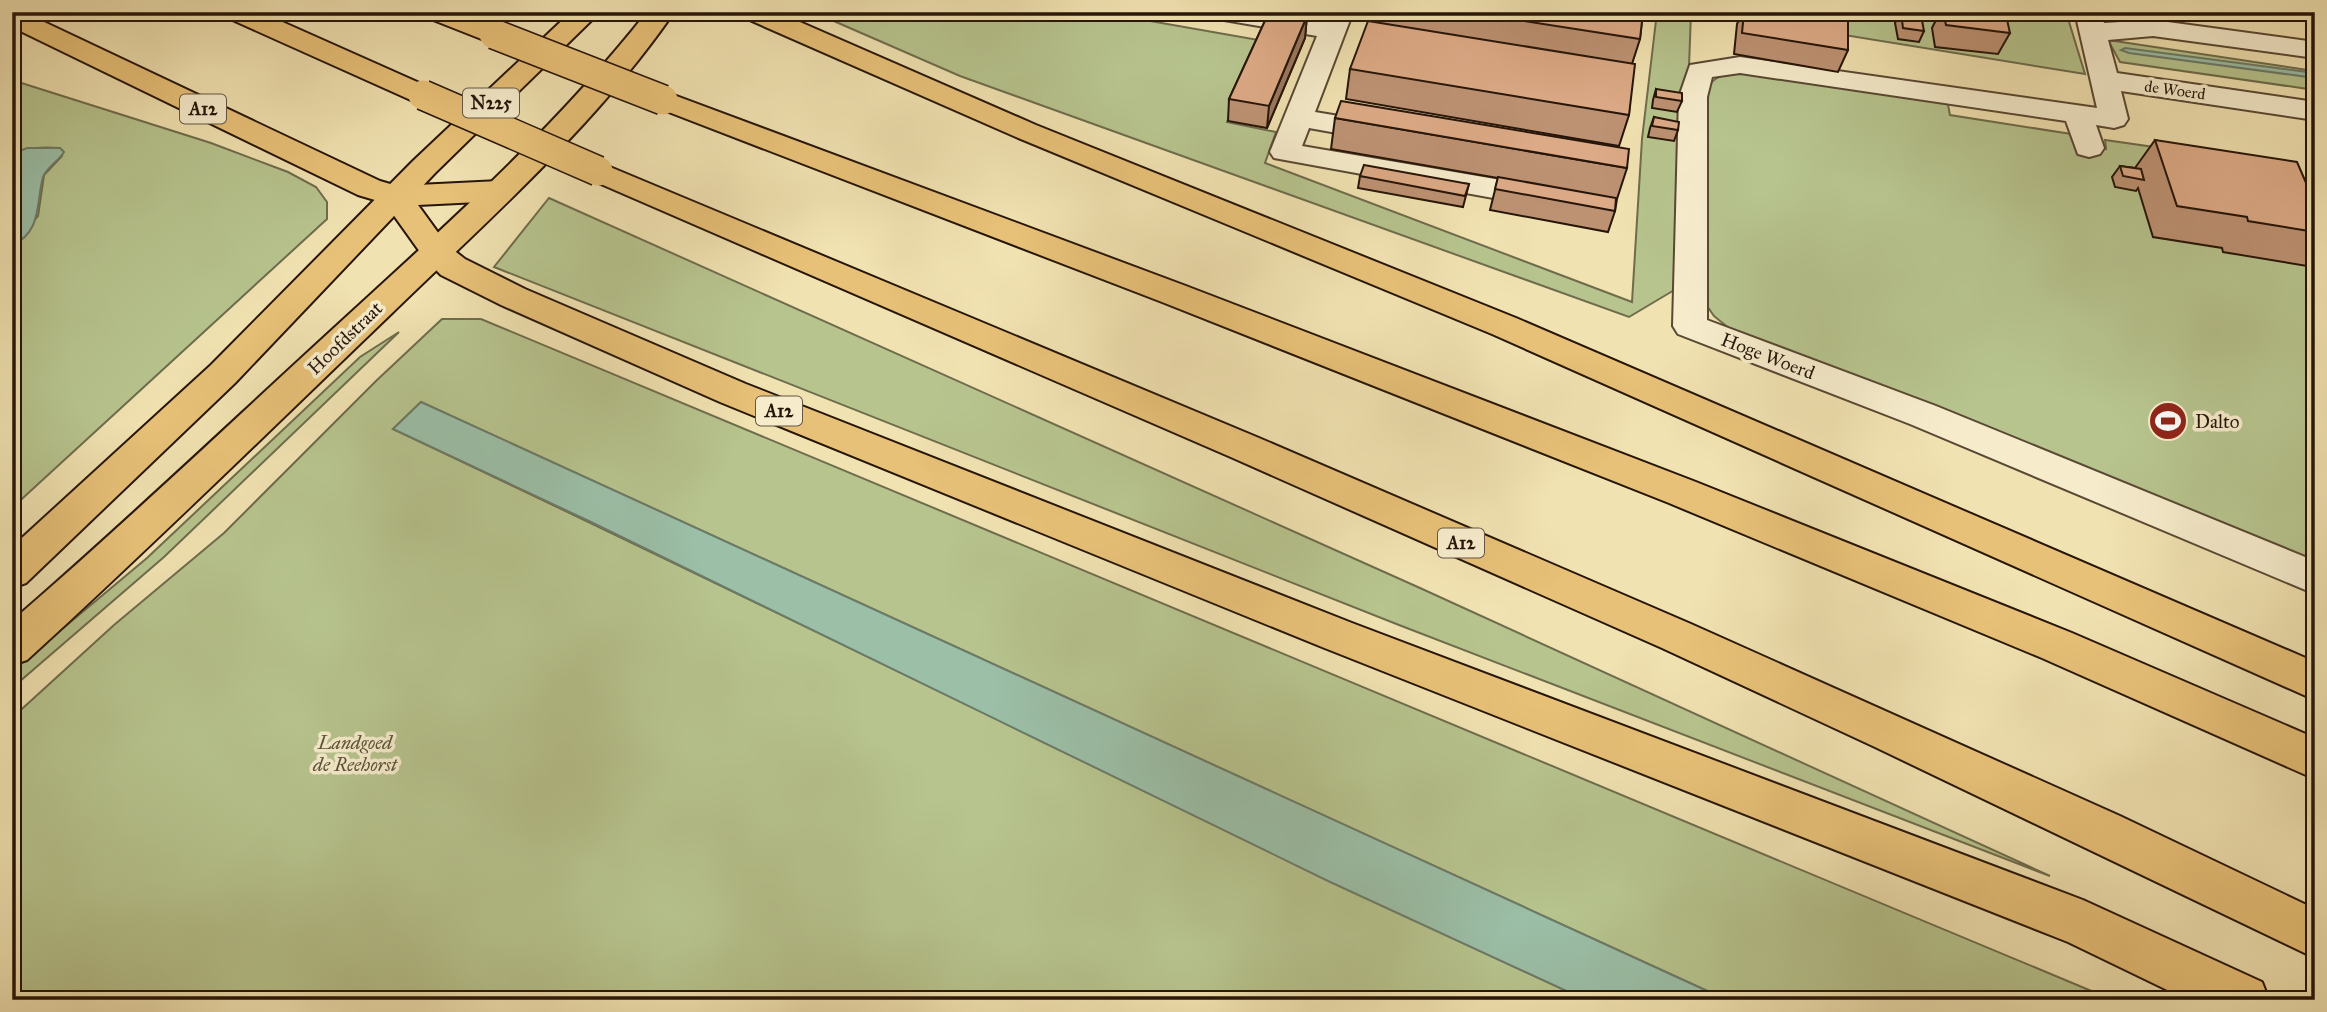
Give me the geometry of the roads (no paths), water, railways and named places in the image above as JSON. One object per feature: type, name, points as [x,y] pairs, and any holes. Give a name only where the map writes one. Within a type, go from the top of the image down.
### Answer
[{"type":"main road","name":"A12","points":[[237,12],[598,171],[1601,603],[2127,841],[2315,934]]},
{"type":"main road","points":[[437,12],[1259,326],[1595,459],[2022,630],[2315,759]]},
{"type":"main road","name":"N225","points":[[396,195],[587,12]]},
{"type":"main road","name":"Hoofdstraat","points":[[12,647],[243,436],[499,191],[589,100],[661,12]]},
{"type":"main road","points":[[754,12],[1026,131],[1504,326],[2315,682]]},
{"type":"main road","name":"A12","points":[[12,18],[362,186],[396,195]]},
{"type":"main road","points":[[12,572],[223,374],[396,195],[499,191]]},
{"type":"main road","points":[[396,195],[436,252]]},
{"type":"main road","name":"A12","points":[[436,252],[453,267],[513,297],[746,398],[1286,615],[2083,924],[2244,1000]]},
{"type":"street","points":[[1224,12],[1264,16],[1339,30],[1285,152],[1581,204]]},
{"type":"street","points":[[2090,21],[2115,34],[2132,26],[2315,50]]},
{"type":"street","points":[[2089,148],[2078,114],[2114,119],[2090,21]]},
{"type":"street","name":"Hoge Woerd","points":[[2078,114],[1948,93],[1740,65],[1700,71],[1693,97],[1690,326],[1923,415],[2315,578]]},
{"type":"street","name":"de Woerd","points":[[2104,80],[2315,111]]},
{"type":"street","points":[[1298,118],[1420,138]]},
{"type":"place","name":"Dalto","points":[[2168,421]]},
{"type":"park label","name":"Landgoed de Reehorst","points":[[355,753]]}]
